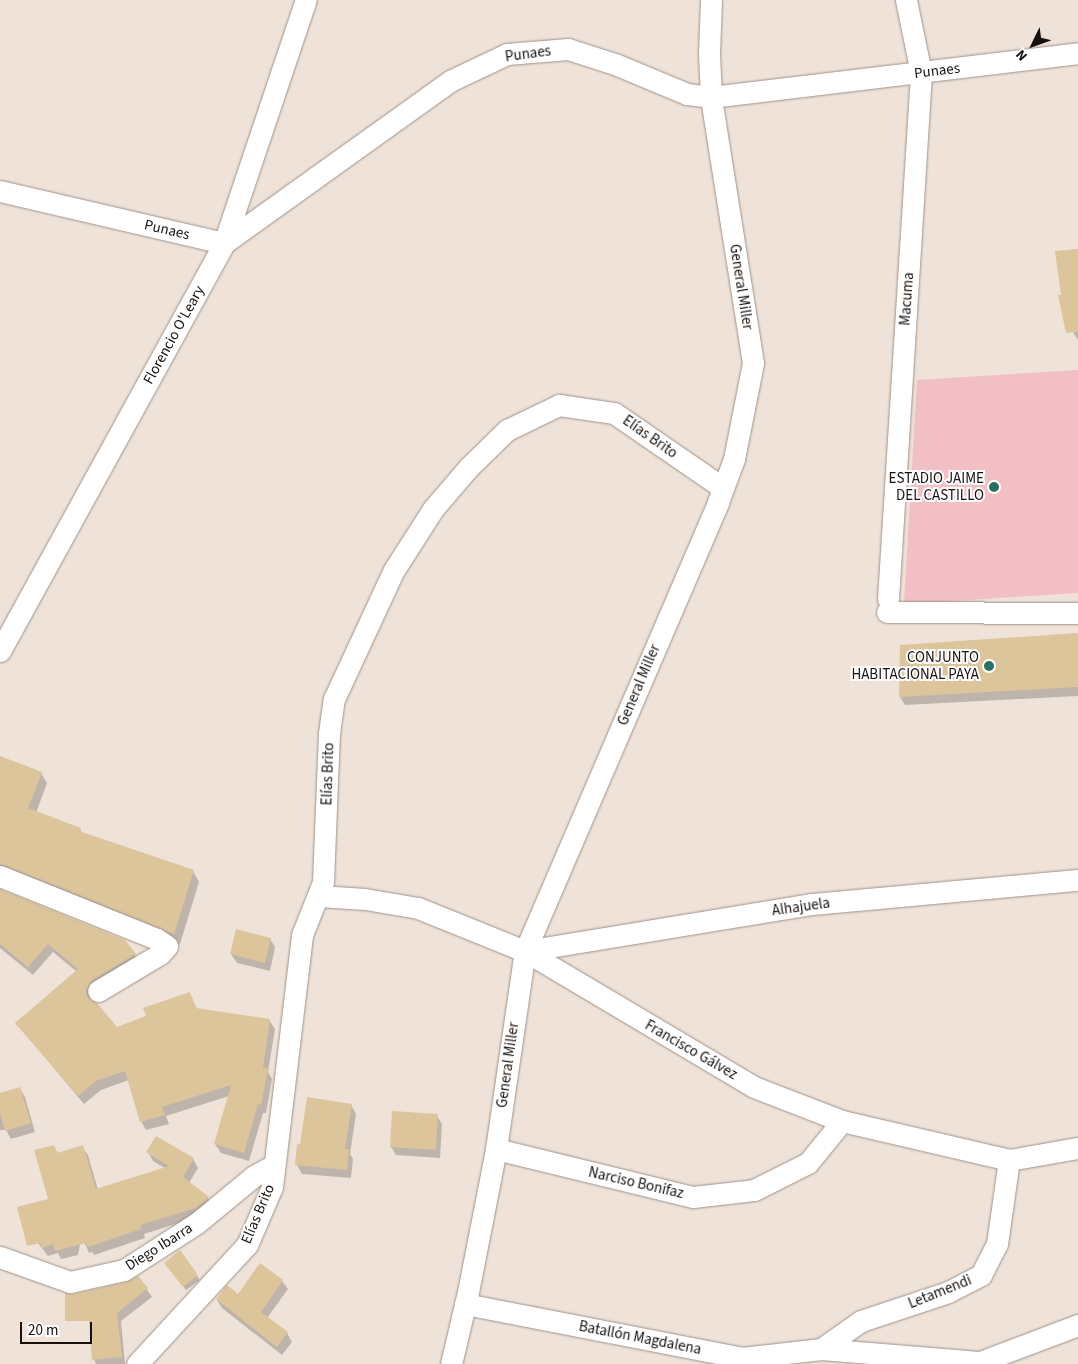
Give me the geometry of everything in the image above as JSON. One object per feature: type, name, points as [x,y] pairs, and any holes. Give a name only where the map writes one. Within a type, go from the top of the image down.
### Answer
[{"type":"street","name":"Florencio O'Leary","points":[[0,651],[224,243],[306,0]]},
{"type":"street","name":"General Miller","points":[[451,1364],[496,1149],[525,952],[723,488],[734,459],[753,363],[711,97],[709,53],[711,0]]},
{"type":"street","name":"Macuma","points":[[906,0],[921,73],[888,606],[1078,613]]},
{"type":"street","name":"Punaes","points":[[0,192],[224,243],[450,81],[507,54],[568,49],[615,64],[687,94],[711,97],[1078,53]]},
{"type":"street","name":"Elías Brito","points":[[137,1364],[247,1245],[272,1187],[302,935],[323,882],[329,733],[334,699],[394,570],[433,509],[470,467],[507,430],[560,405],[614,412],[723,488]]},
{"type":"street","points":[[0,876],[157,939],[167,946],[160,954],[98,991]]},
{"type":"street","name":"Alhajuela","points":[[525,952],[812,904],[1078,880]]},
{"type":"street","name":"Francisco Gálvez","points":[[319,896],[365,899],[418,908],[525,952],[754,1087],[842,1121],[1008,1160],[1078,1148]]},
{"type":"street","name":"Narciso Bonifaz","points":[[496,1149],[692,1197],[754,1190],[808,1163],[842,1121]]},
{"type":"street","name":"Letamendi","points":[[821,1350],[861,1321],[948,1292],[981,1275],[997,1244],[1008,1160]]},
{"type":"street","name":"Diego Ibarra","points":[[0,1257],[70,1282],[124,1270],[197,1224],[254,1176],[274,1164]]},
{"type":"street","name":"Batallón Magdalena","points":[[465,1304],[742,1361],[821,1350],[979,1363],[1078,1325]]},
{"type":"shaded area","name":"ESTADIO JAIME DEL CASTILLO","points":[[1078,370],[1078,593],[904,604],[917,380]]},
{"type":"building","points":[[1078,249],[1078,332],[1066,333],[1058,295],[1061,295],[1055,251]]},
{"type":"building","name":"CONJUNTO HABITACIONAL PAYA","points":[[1078,633],[1078,687],[899,697],[900,645]]},
{"type":"building","points":[[0,756],[42,772],[28,808],[81,828],[79,831],[194,870],[174,934],[0,864]]},
{"type":"building","points":[[0,889],[125,940],[136,954],[92,980],[86,991],[88,998],[97,1003],[117,1027],[146,1016],[143,1008],[190,992],[196,1008],[270,1019],[263,1068],[268,1069],[261,1105],[258,1104],[244,1153],[214,1144],[231,1085],[162,1107],[165,1115],[140,1122],[125,1071],[96,1081],[78,1096],[15,1023],[78,969],[48,944],[28,967],[0,944]]},
{"type":"building","points":[[236,929],[271,938],[265,963],[230,954]]},
{"type":"building","points":[[20,1087],[31,1123],[5,1131],[0,1113],[0,1093]]},
{"type":"building","points":[[307,1097],[352,1104],[345,1149],[349,1149],[347,1170],[295,1165],[297,1144],[300,1144]]},
{"type":"building","points":[[392,1111],[438,1114],[436,1150],[390,1147]]},
{"type":"building","points":[[156,1136],[194,1158],[183,1177],[209,1197],[196,1208],[140,1225],[141,1229],[88,1247],[86,1243],[55,1251],[53,1244],[42,1248],[40,1243],[27,1246],[17,1207],[48,1199],[34,1150],[54,1145],[57,1153],[83,1145],[96,1189],[169,1166],[146,1152]]},
{"type":"building","points":[[180,1250],[198,1275],[183,1287],[164,1263]]},
{"type":"building","points":[[260,1263],[283,1280],[261,1312],[288,1332],[277,1347],[216,1299],[227,1285],[238,1294]]},
{"type":"building","points":[[138,1276],[148,1288],[117,1313],[122,1357],[92,1360],[89,1321],[65,1321],[65,1293],[73,1294],[127,1282]]},
{"type":"place","name":"ESTADIO JAIME DEL CASTILLO","points":[[994,487]]},
{"type":"place","name":"CONJUNTO HABITACIONAL PAYA","points":[[989,666]]}]
